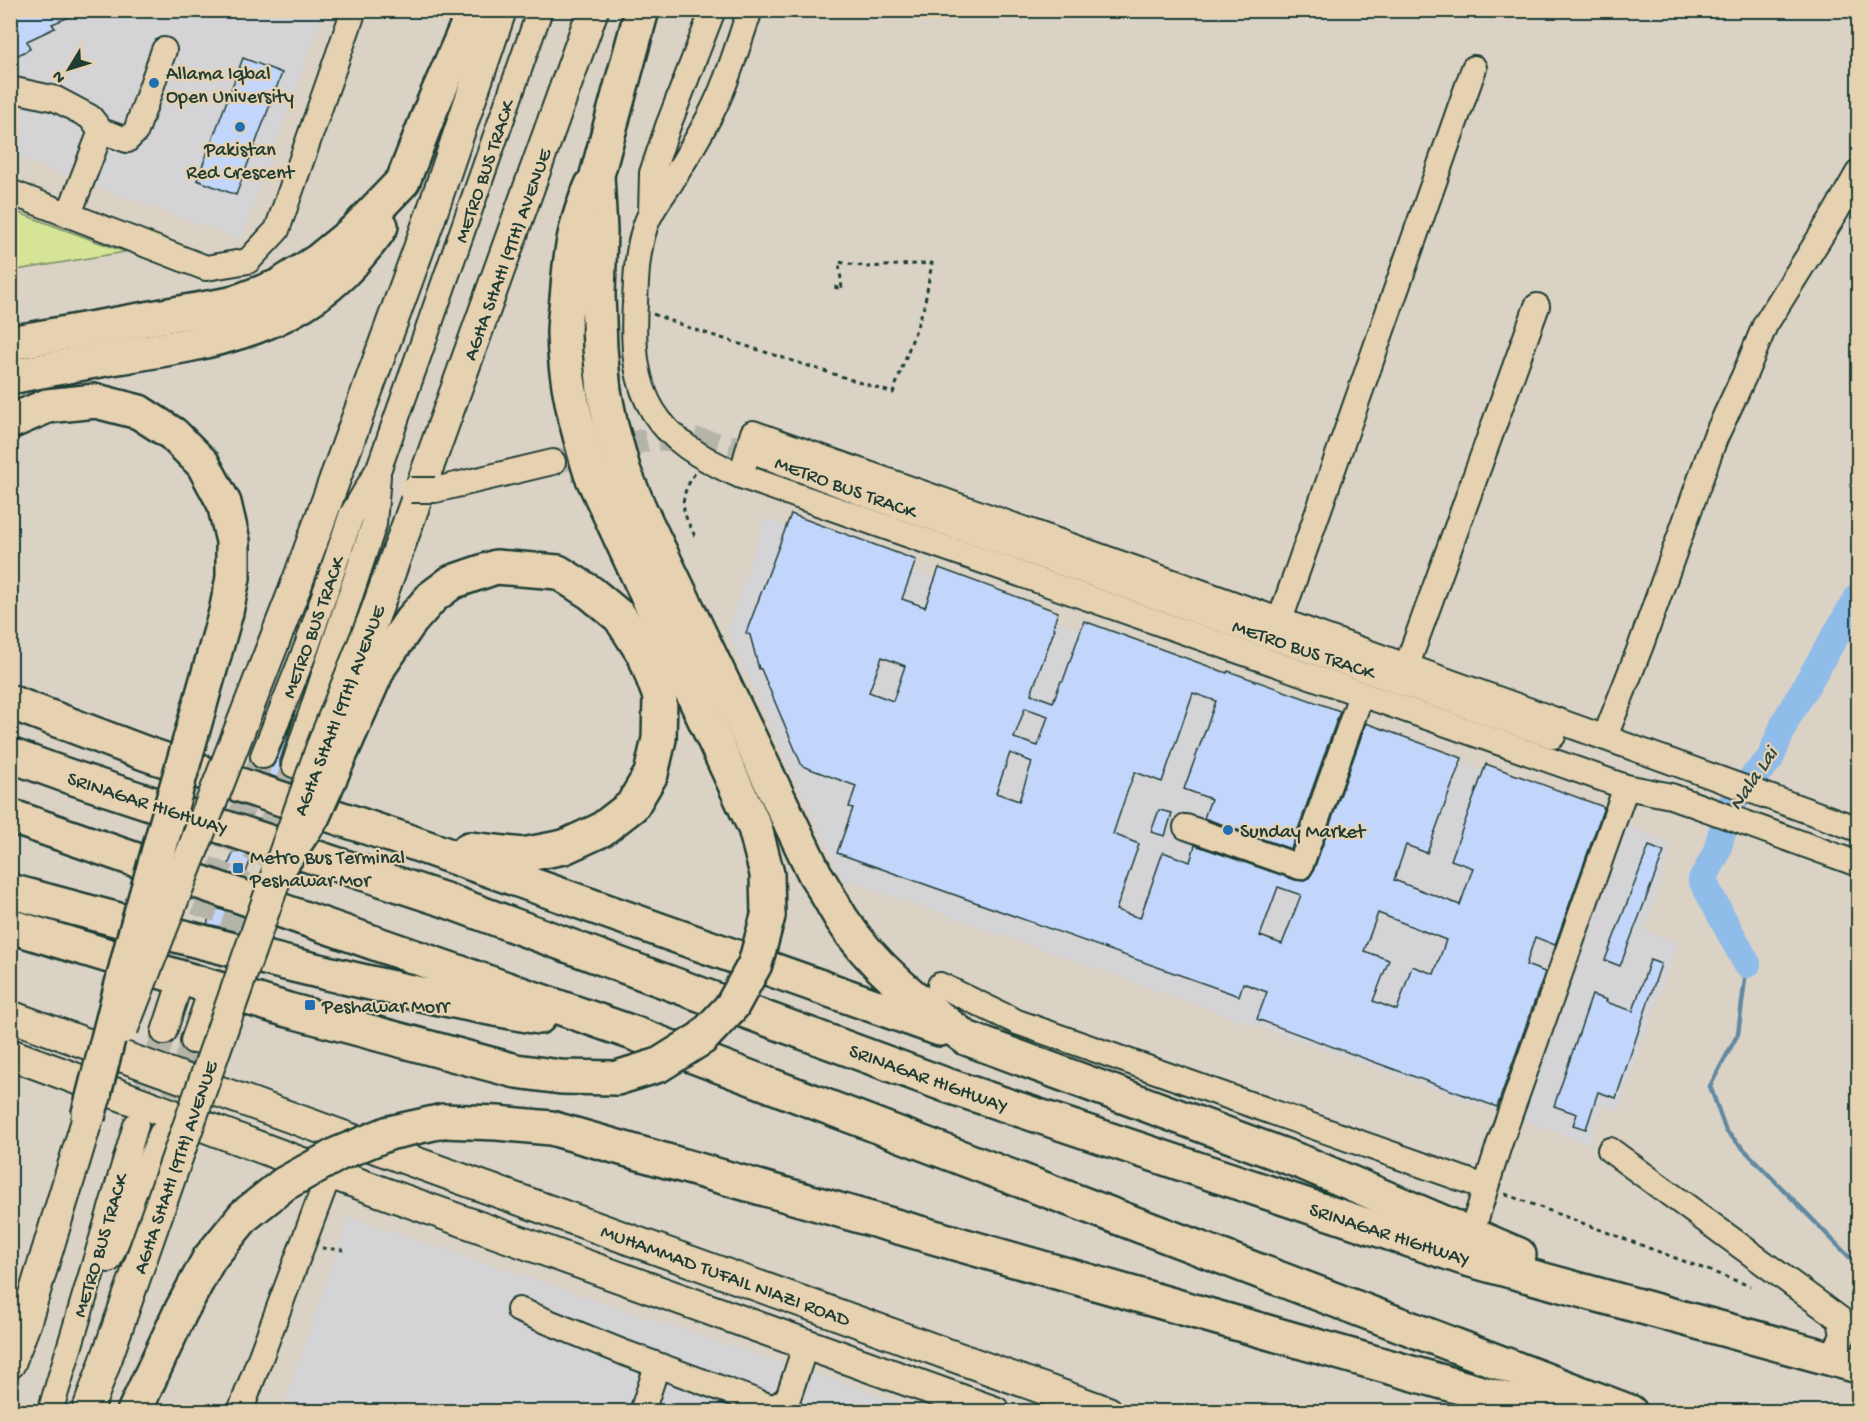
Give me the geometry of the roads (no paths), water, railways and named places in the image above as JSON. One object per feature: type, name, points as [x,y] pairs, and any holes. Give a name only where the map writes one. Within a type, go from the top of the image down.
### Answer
[{"type":"highway","points":[[10,377],[179,347],[236,334],[277,319],[315,298],[349,268],[379,230],[403,180],[474,10]]},
{"type":"highway","points":[[10,926],[288,1010],[516,1071],[561,1077],[617,1078],[659,1065],[702,1038],[732,1006],[755,964],[768,916],[767,874],[755,828],[591,474],[577,428],[569,387],[564,333],[571,249],[581,209],[597,175],[642,10]]},
{"type":"highway","points":[[597,175],[600,231],[600,348],[604,391],[624,472],[640,510],[815,874],[842,919],[870,955],[900,985],[966,1038]]},
{"type":"highway","points":[[10,343],[231,303],[279,286],[318,261],[356,230],[403,180]]},
{"type":"highway","points":[[10,422],[47,406],[96,401],[139,412],[173,434],[203,464],[224,503],[233,541],[232,578],[226,612],[132,945],[88,1117]]},
{"type":"highway","points":[[278,869],[313,816],[379,667],[410,621],[432,597],[452,582],[496,567],[558,572],[591,593],[620,617],[645,656],[660,697],[659,739],[651,774],[632,806],[601,830],[564,848],[523,855],[402,838]]},
{"type":"highway","points":[[10,689],[67,724]]},
{"type":"highway","points":[[10,702],[147,754],[402,838],[966,1038],[1304,1163],[1632,1304]]},
{"type":"highway","name":"SRINAGAR HIGHWAY","points":[[10,755],[446,900],[957,1089],[1467,1259],[1849,1363]]},
{"type":"highway","points":[[10,816],[633,1033],[1630,1412]]},
{"type":"highway","points":[[10,891],[292,966],[469,1005],[633,1033]]},
{"type":"highway","points":[[134,1412],[180,1313],[209,1259],[244,1216],[284,1184],[338,1154],[389,1133],[443,1121],[551,1128],[1548,1412]]},
{"type":"main road","points":[[10,1363],[25,1324],[88,1117],[297,583],[430,218],[501,10]]},
{"type":"main road","name":"AGHA SHAHI (9TH) AVENUE","points":[[87,1412],[321,746],[374,617],[593,10]]},
{"type":"main road","name":"MUHAMMAD TUFAIL NIAZI ROAD","points":[[10,1016],[1106,1411]]},
{"type":"main road","points":[[10,1054],[340,1177],[995,1412]]},
{"type":"street","points":[[10,192],[206,268],[248,261],[277,230],[354,10]]},
{"type":"street","name":"METRO BUS TRACK","points":[[263,756],[307,646],[351,516],[379,468],[540,10]]},
{"type":"street","points":[[651,213],[652,172],[713,10]]},
{"type":"street","points":[[750,10],[709,118],[651,213],[641,240],[634,308],[634,358],[640,384],[651,409],[666,429],[687,447],[713,464],[741,476],[1626,787],[1680,782],[1800,823],[1858,829]]},
{"type":"street","points":[[10,88],[56,99],[90,117],[101,131],[127,140],[136,131],[164,50]]},
{"type":"street","points":[[1280,620],[1474,68]]},
{"type":"street","points":[[69,214],[101,131]]},
{"type":"street","points":[[1605,737],[1716,438],[1765,325],[1858,173]]},
{"type":"street","points":[[1407,665],[1537,306]]},
{"type":"street","points":[[741,476],[753,433],[1605,737],[1680,782],[1800,823],[1858,838]]},
{"type":"street","name":"METRO BUS TRACK","points":[[753,451],[870,496],[1680,782]]},
{"type":"street","points":[[379,468],[388,480],[411,490],[435,490],[553,462]]},
{"type":"street","name":"METRO BUS TRACK","points":[[294,765],[374,524],[379,468]]},
{"type":"street","points":[[1186,827],[1300,867],[1362,695]]},
{"type":"street","points":[[1471,1235],[1485,1187],[1626,787]]},
{"type":"street","points":[[1800,823],[1858,864]]},
{"type":"street","points":[[940,985],[1017,1022],[1485,1187]]},
{"type":"street","points":[[164,1032],[178,986]]},
{"type":"street","points":[[193,1041],[208,999]]},
{"type":"street","name":"METRO BUS TRACK","points":[[50,1412],[136,1125]]},
{"type":"street","name":"METRO BUS TRACK","points":[[63,1364],[161,1134]]},
{"type":"street","points":[[240,1412],[340,1177],[343,1137]]},
{"type":"street","points":[[1610,1150],[1840,1319],[1849,1363]]},
{"type":"street","points":[[519,1310],[657,1365],[774,1408],[788,1398],[806,1344]]},
{"type":"street","points":[[642,1412],[657,1365]]},
{"type":"waterway","name":"Nala Lai","points":[[1747,964],[1702,880],[1716,854],[1729,808],[1744,787],[1770,759],[1786,720],[1858,597]]},
{"type":"waterway","points":[[1747,964],[1738,1034],[1710,1086],[1726,1131],[1858,1266]]},
{"type":"tunnel","points":[[553,462],[651,439],[693,439],[753,451]]},
{"type":"tunnel","points":[[179,986],[218,873],[263,756]]},
{"type":"tunnel","points":[[208,999],[247,883],[294,765]]},
{"type":"tunnel","points":[[137,1120],[164,1032]]},
{"type":"tunnel","points":[[163,1130],[193,1041]]},
{"type":"place","name":"Allama Iqbal Open University","points":[[154,83]]},
{"type":"place","name":"Pakistan Red Crescent","points":[[240,127]]},
{"type":"place","name":"Sunday Market","points":[[1228,830]]},
{"type":"place","name":"Metro Bus Terminal Peshawar Mor","points":[[238,868]]},
{"type":"place","name":"Peshawar Morr","points":[[310,1005]]}]
